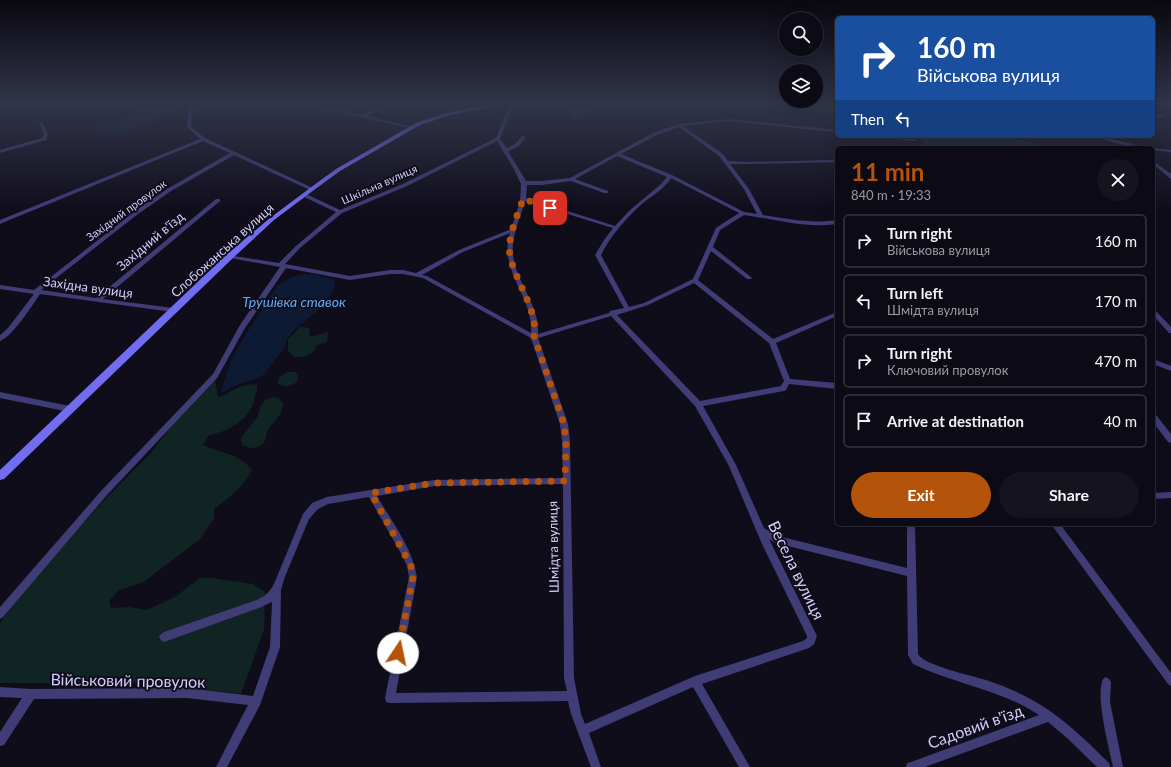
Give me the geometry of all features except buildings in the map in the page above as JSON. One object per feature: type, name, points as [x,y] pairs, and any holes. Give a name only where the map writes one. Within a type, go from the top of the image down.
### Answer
[{"type":"street","points":[[0,152],[41,140]]},
{"type":"street","points":[[0,222],[201,140]]},
{"type":"street","points":[[205,140],[312,189]]},
{"type":"street","name":"Слобожанська вулиця","points":[[0,476],[230,256],[272,219],[338,170],[389,140]]},
{"type":"street","name":"Шкільна вулиця","points":[[0,614],[104,494],[215,376],[242,326],[283,266],[298,247],[340,212],[405,184],[496,140]]},
{"type":"street","points":[[498,140],[524,183],[542,183],[571,179],[645,140]]},
{"type":"street","points":[[505,151],[517,145],[522,140]]},
{"type":"street","points":[[700,140],[717,151],[727,162],[746,189],[761,215]]},
{"type":"street","points":[[1114,140],[1138,146]]},
{"type":"street","points":[[1155,149],[1171,151]]},
{"type":"street","name":"Західний провулок","points":[[0,339],[10,330],[37,292],[136,213],[169,190],[234,153]]},
{"type":"street","points":[[618,155],[670,176],[743,213],[823,224],[835,222]]},
{"type":"street","points":[[727,162],[835,161]]},
{"type":"street","points":[[1155,164],[1171,176]]},
{"type":"street","points":[[627,309],[598,255],[601,248],[627,214],[662,187],[670,176]]},
{"type":"street","points":[[571,179],[606,192]]},
{"type":"street","name":"Шмідта вулиця","points":[[524,183],[523,199],[512,230],[510,256],[534,323],[534,336],[564,424],[566,441],[565,481],[568,672],[571,696],[582,731],[596,767]]},
{"type":"street","points":[[304,195],[340,212]]},
{"type":"street","points":[[523,199],[617,228]]},
{"type":"street","name":"Західний в'їзд","points":[[97,300],[218,200]]},
{"type":"street","points":[[230,256],[350,278],[390,272],[403,272],[425,277],[534,336],[646,304],[695,280],[718,229],[743,213]]},
{"type":"street","points":[[417,275],[461,251],[512,230]]},
{"type":"street","points":[[710,247],[748,278]]},
{"type":"street","points":[[695,280],[772,342],[787,381],[784,388],[698,404]]},
{"type":"street","name":"Західна вулиця","points":[[0,287],[173,310]]},
{"type":"street","name":"Весела вулиця","points":[[582,731],[695,680],[806,646],[811,641],[812,636],[761,531],[732,465],[698,404],[612,313]]},
{"type":"street","points":[[1155,313],[1171,331]]},
{"type":"street","points":[[772,342],[835,315]]},
{"type":"street","points":[[1155,362],[1171,369]]},
{"type":"street","points":[[787,381],[835,386]]},
{"type":"street","points":[[0,395],[70,409]]},
{"type":"street","points":[[1155,420],[1171,440]]},
{"type":"street","points":[[221,767],[256,701],[275,647],[277,590],[280,579],[310,512],[315,506],[326,501],[434,483],[565,481]]},
{"type":"street","points":[[371,493],[407,555],[413,577],[390,698],[571,696]]},
{"type":"street","points":[[1155,496],[1171,495]]},
{"type":"street","points":[[911,526],[913,655],[916,661],[1006,692],[1050,716],[1066,728],[1105,767]]},
{"type":"street","points":[[1056,526],[1171,681]]},
{"type":"street","points":[[761,531],[776,539],[912,573]]},
{"type":"street","points":[[164,637],[259,604],[269,599],[277,590]]},
{"type":"street","points":[[695,680],[745,767]]},
{"type":"street","points":[[1106,682],[1105,702],[1118,767]]},
{"type":"street","name":"Військовий провулок","points":[[0,692],[31,694],[186,693],[256,701]]},
{"type":"street","points":[[0,741],[31,694]]},
{"type":"street","name":"Садовий в'їзд","points":[[911,767],[1050,716]]},
{"type":"green space","points":[[921,140],[1021,140],[1044,146],[924,146]]},
{"type":"green space","points":[[300,327],[309,328],[310,337],[328,332],[327,342],[316,346],[311,354],[301,357],[294,357],[288,351],[288,340]]},
{"type":"green space","points":[[287,372],[296,372],[298,375],[298,380],[294,384],[288,386],[283,386],[277,383],[280,377]]},
{"type":"green space","points":[[215,379],[218,397],[242,386],[257,384],[253,405],[244,418],[232,427],[209,435],[203,445],[242,460],[252,470],[240,487],[214,509],[214,518],[200,539],[145,581],[118,591],[109,601],[111,608],[129,607],[147,610],[175,597],[200,578],[212,578],[253,584],[265,592],[264,629],[241,694],[148,683],[0,683],[0,623],[23,590],[107,497],[149,455],[208,380]]},
{"type":"green space","points":[[273,397],[278,398],[283,403],[281,412],[269,429],[265,440],[256,448],[242,445],[241,438],[258,416],[260,408],[265,400]]},
{"type":"water","name":"Трушівка ставок","points":[[304,274],[313,274],[334,280],[335,286],[331,294],[317,311],[294,330],[287,339],[285,347],[264,374],[257,379],[242,383],[221,392],[231,361],[244,337],[275,289],[288,279]]},
{"type":"route","points":[[398,653],[413,577],[407,555],[371,493],[404,489],[434,483],[565,481],[566,441],[564,424],[534,336],[534,323],[510,256],[512,230],[523,199],[550,208]]}]
